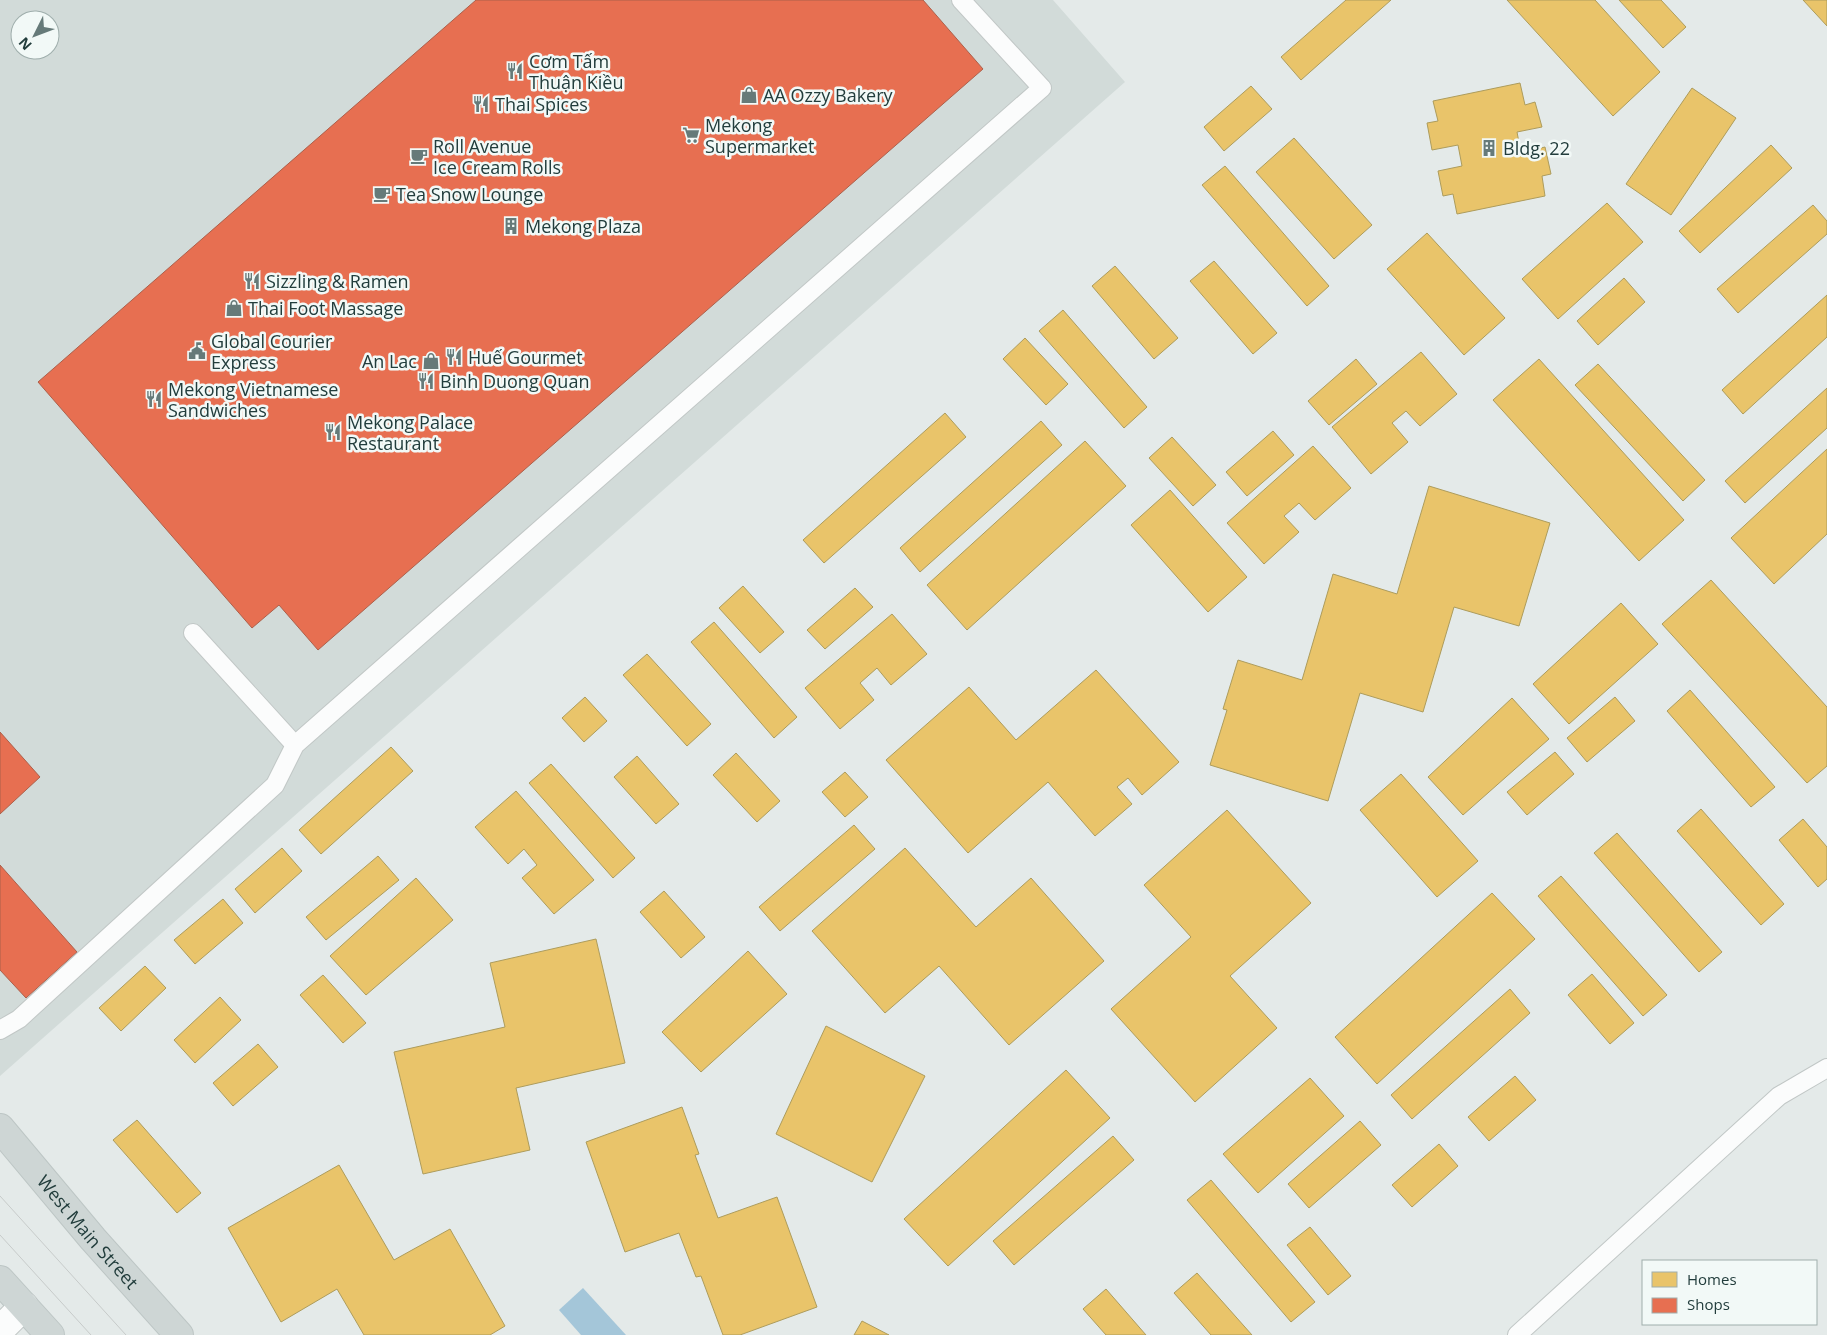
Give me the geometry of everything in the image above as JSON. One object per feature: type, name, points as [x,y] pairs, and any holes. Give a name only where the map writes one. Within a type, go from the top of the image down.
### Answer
[{"type":"main road","name":"West Main Street","points":[[0,1128],[93,1238],[179,1335]]},
{"type":"main road","points":[[0,1280],[50,1335]]},
{"type":"street","points":[[0,1330],[24,1306]]},
{"type":"lane","points":[[0,1030],[19,1019],[275,785],[295,745],[1042,88],[962,0]]},
{"type":"lane","points":[[193,633],[295,745]]},
{"type":"lane","points":[[1517,1335],[1778,1096],[1827,1068]]},
{"type":"shaded area","points":[[0,0],[1053,0],[1125,82],[0,1076]]},
{"type":"water","points":[[583,1288],[626,1335],[581,1335],[559,1310]]},
{"type":"building: Homes","points":[[1346,0],[1391,0],[1301,80],[1281,57]]},
{"type":"building: Homes","points":[[1507,0],[1595,0],[1660,72],[1613,116]]},
{"type":"building: Homes","points":[[1619,0],[1661,0],[1686,27],[1663,48]]},
{"type":"building: Homes","points":[[1803,0],[1827,0],[1827,26]]},
{"type":"building: Homes","name":"Bldg. 22","points":[[1520,83],[1525,105],[1535,102],[1542,127],[1517,132],[1521,153],[1545,147],[1551,174],[1542,176],[1545,196],[1457,214],[1453,194],[1443,196],[1438,171],[1462,166],[1458,145],[1432,150],[1427,123],[1438,121],[1433,101]]},
{"type":"building: Homes","points":[[1251,86],[1272,109],[1224,151],[1204,127]]},
{"type":"building: Homes","points":[[1692,88],[1736,118],[1671,215],[1626,184]]},
{"type":"building: Homes","points":[[1294,138],[1372,225],[1334,259],[1256,172]]},
{"type":"building: Homes","points":[[1771,145],[1792,168],[1700,253],[1679,231]]},
{"type":"building: Homes","points":[[1225,166],[1329,286],[1307,306],[1202,185]]},
{"type":"building: Homes","points":[[1607,203],[1643,242],[1558,319],[1522,279]]},
{"type":"building: Homes","points":[[1813,205],[1827,221],[1827,234],[1738,313],[1717,289]]},
{"type":"building: Homes","points":[[1427,233],[1505,318],[1464,355],[1387,269]]},
{"type":"building: Homes","points":[[1214,261],[1277,333],[1253,354],[1190,281]]},
{"type":"building: Homes","points":[[1115,266],[1178,338],[1154,359],[1092,286]]},
{"type":"building: Homes","points":[[1624,278],[1645,302],[1598,345],[1577,321]]},
{"type":"building: Homes","points":[[1827,295],[1827,337],[1743,414],[1722,390]]},
{"type":"building: Homes","points":[[1063,310],[1147,407],[1124,428],[1039,331]]},
{"type":"building: Homes","points":[[1025,338],[1068,384],[1046,405],[1003,359]]},
{"type":"building: Homes","points":[[1421,352],[1457,394],[1420,426],[1406,411],[1392,423],[1408,442],[1371,474],[1332,427]]},
{"type":"building: Homes","points":[[1356,359],[1377,384],[1329,425],[1308,401]]},
{"type":"building: Homes","points":[[1539,359],[1684,520],[1639,561],[1493,400]]},
{"type":"building: Homes","points":[[1598,364],[1705,480],[1683,501],[1575,385]]},
{"type":"building: Homes","points":[[1827,388],[1827,428],[1745,503],[1725,481]]},
{"type":"building: Homes","points":[[945,413],[966,437],[824,563],[803,540]]},
{"type":"building: Homes","points":[[1041,421],[1062,445],[920,572],[900,548]]},
{"type":"building: Homes","points":[[1273,431],[1294,455],[1247,496],[1226,472]]},
{"type":"building: Homes","points":[[1172,437],[1216,485],[1193,506],[1149,458]]},
{"type":"building: Homes","points":[[1085,441],[1126,486],[967,630],[927,585]]},
{"type":"building: Homes","points":[[1313,446],[1351,488],[1315,520],[1299,503],[1284,516],[1299,532],[1264,564],[1227,523]]},
{"type":"building: Homes","points":[[1827,449],[1827,534],[1774,584],[1731,538]]},
{"type":"building: Homes","points":[[1429,486],[1550,523],[1519,626],[1454,607],[1423,712],[1360,693],[1328,801],[1210,765],[1227,710],[1223,709],[1238,660],[1302,680],[1333,574],[1397,594]]},
{"type":"building: Homes","points":[[1170,490],[1247,577],[1208,612],[1131,525]]},
{"type":"building: Homes","points":[[1711,580],[1827,707],[1827,766],[1807,783],[1662,624]]},
{"type":"building: Homes","points":[[743,586],[784,632],[760,653],[719,608]]},
{"type":"building: Homes","points":[[855,588],[873,607],[825,649],[807,630]]},
{"type":"building: Homes","points":[[1621,603],[1658,644],[1569,724],[1533,684]]},
{"type":"building: Homes","points":[[892,614],[927,654],[891,685],[877,668],[860,683],[874,700],[840,729],[805,688]]},
{"type":"building: Homes","points":[[714,622],[797,717],[774,738],[691,642]]},
{"type":"building: Homes","points":[[647,654],[711,724],[687,746],[623,675]]},
{"type":"building: Homes","points":[[1096,670],[1179,762],[1142,795],[1128,778],[1117,787],[1132,804],[1095,836],[1048,782],[968,853],[886,760],[969,687],[1016,740]]},
{"type":"building: Homes","points":[[1690,690],[1775,787],[1751,807],[1667,711]]},
{"type":"building: Homes","points":[[585,697],[607,721],[584,742],[562,718]]},
{"type":"building: Homes","points":[[1615,697],[1635,721],[1587,762],[1567,738]]},
{"type":"building: Homes","points":[[1512,698],[1549,739],[1463,815],[1428,777]]},
{"type":"building: Homes","points":[[391,747],[413,771],[321,854],[299,830]]},
{"type":"building: Homes","points":[[1555,752],[1574,774],[1527,815],[1507,792]]},
{"type":"building: Homes","points":[[736,753],[780,801],[757,822],[713,775]]},
{"type":"building: Homes","points":[[637,756],[679,804],[656,824],[614,777]]},
{"type":"building: Homes","points":[[551,764],[635,858],[613,878],[529,783]]},
{"type":"building: Homes","points":[[845,772],[868,797],[845,817],[822,792]]},
{"type":"building: Homes","points":[[1401,774],[1478,861],[1437,897],[1360,810]]},
{"type":"building: Homes","points":[[516,791],[594,880],[554,914],[522,878],[537,865],[524,849],[508,864],[475,827]]},
{"type":"building: Homes","points":[[1701,809],[1784,904],[1761,925],[1677,831]]},
{"type":"building: Homes","points":[[1227,810],[1311,903],[1230,976],[1277,1028],[1195,1102],[1111,1009],[1191,937],[1144,885]]},
{"type":"building: Homes","points":[[1803,819],[1827,847],[1827,879],[1818,887],[1779,840]]},
{"type":"building: Homes","points":[[854,825],[875,849],[780,931],[759,907]]},
{"type":"building: Homes","points":[[1617,833],[1722,952],[1699,972],[1594,853]]},
{"type":"building: Homes","points":[[282,848],[302,871],[255,913],[235,889]]},
{"type":"building: Homes","points":[[905,848],[976,927],[1031,878],[1104,961],[1009,1045],[939,966],[885,1013],[812,931]]},
{"type":"building: Homes","points":[[378,856],[399,880],[326,940],[306,917]]},
{"type":"building: Homes","points":[[1561,876],[1667,995],[1643,1016],[1538,896]]},
{"type":"building: Homes","points":[[416,878],[453,920],[366,995],[330,956]]},
{"type":"building: Homes","points":[[664,891],[705,937],[681,958],[640,912]]},
{"type":"building: Homes","points":[[1492,893],[1535,939],[1377,1084],[1335,1037]]},
{"type":"building: Homes","points":[[223,899],[243,923],[195,964],[174,940]]},
{"type":"building: Homes","points":[[596,939],[625,1063],[516,1088],[530,1150],[423,1174],[394,1052],[505,1027],[490,963]]},
{"type":"building: Homes","points":[[748,951],[787,994],[701,1072],[662,1032]]},
{"type":"building: Homes","points":[[145,966],[166,988],[121,1031],[99,1008]]},
{"type":"building: Homes","points":[[1592,974],[1634,1023],[1610,1044],[1568,995]]},
{"type":"building: Homes","points":[[323,975],[366,1023],[343,1043],[300,995]]},
{"type":"building: Homes","points":[[1510,989],[1530,1013],[1412,1119],[1391,1095]]},
{"type":"building: Homes","points":[[220,997],[241,1020],[195,1063],[174,1040]]},
{"type":"building: Homes","points":[[826,1026],[925,1076],[872,1182],[776,1134]]},
{"type":"building: Homes","points":[[258,1044],[278,1067],[233,1106],[213,1083]]},
{"type":"building: Homes","points":[[1066,1070],[1110,1118],[948,1266],[904,1219]]},
{"type":"building: Homes","points":[[1515,1076],[1536,1100],[1489,1141],[1468,1117]]},
{"type":"building: Homes","points":[[1310,1078],[1344,1116],[1258,1193],[1223,1154]]},
{"type":"building: Homes","points":[[682,1107],[699,1154],[695,1155],[718,1218],[777,1197],[817,1307],[740,1335],[723,1335],[701,1276],[696,1277],[679,1233],[625,1252],[586,1142]]},
{"type":"building: Homes","points":[[137,1120],[201,1193],[177,1213],[113,1140]]},
{"type":"building: Homes","points":[[1360,1121],[1381,1145],[1309,1208],[1288,1184]]},
{"type":"building: Homes","points":[[1113,1136],[1134,1160],[1014,1265],[993,1241]]},
{"type":"building: Homes","points":[[1439,1144],[1458,1166],[1412,1207],[1392,1185]]},
{"type":"building: Homes","points":[[339,1165],[394,1260],[450,1229],[505,1326],[490,1335],[364,1335],[337,1289],[281,1322],[228,1228]]},
{"type":"building: Homes","points":[[1211,1180],[1315,1302],[1291,1322],[1187,1200]]},
{"type":"building: Homes","points":[[1310,1227],[1351,1276],[1328,1295],[1287,1245]]},
{"type":"building: Homes","points":[[1197,1273],[1252,1335],[1211,1335],[1174,1293]]},
{"type":"building: Homes","points":[[1106,1289],[1146,1335],[1106,1335],[1083,1309]]},
{"type":"building: Homes","points":[[862,1321],[889,1335],[854,1335]]},
{"type":"building: Shops","name":"Mekong Plaza","points":[[476,0],[923,0],[983,69],[318,650],[279,605],[252,628],[38,382]]},
{"type":"building: Shops","points":[[0,732],[40,777],[0,814]]},
{"type":"building: Shops","points":[[0,865],[77,952],[26,998],[0,970]]},
{"type":"tram line","points":[[0,1196],[126,1335]]},
{"type":"tram line","points":[[0,1235],[91,1335]]},
{"type":"place","name":"Cơm Tấm Thuận Kiều","points":[[515,71]]},
{"type":"place","name":"AA Ozzy Bakery","points":[[749,95]]},
{"type":"place","name":"Thai Spices","points":[[481,104]]},
{"type":"place","name":"Mekong Supermarket","points":[[691,135]]},
{"type":"place","name":"Bldg. 22","points":[[1489,148]]},
{"type":"place","name":"Roll Avenue Ice Cream Rolls","points":[[419,156]]},
{"type":"place","name":"Tea Snow Lounge","points":[[382,194]]},
{"type":"place","name":"Mekong Plaza","points":[[511,226]]},
{"type":"place","name":"Sizzling & Ramen","points":[[252,281]]},
{"type":"place","name":"Thai Foot Massage","points":[[234,308]]},
{"type":"place","name":"Global Courier Express","points":[[197,351]]},
{"type":"place","name":"Huế Gourmet","points":[[454,357]]},
{"type":"place","name":"An Lac","points":[[431,361]]},
{"type":"place","name":"Binh Duong Quan","points":[[426,381]]},
{"type":"place","name":"Mekong Vietnamese Sandwiches","points":[[154,399]]},
{"type":"place","name":"Mekong Palace Restaurant","points":[[333,432]]}]
